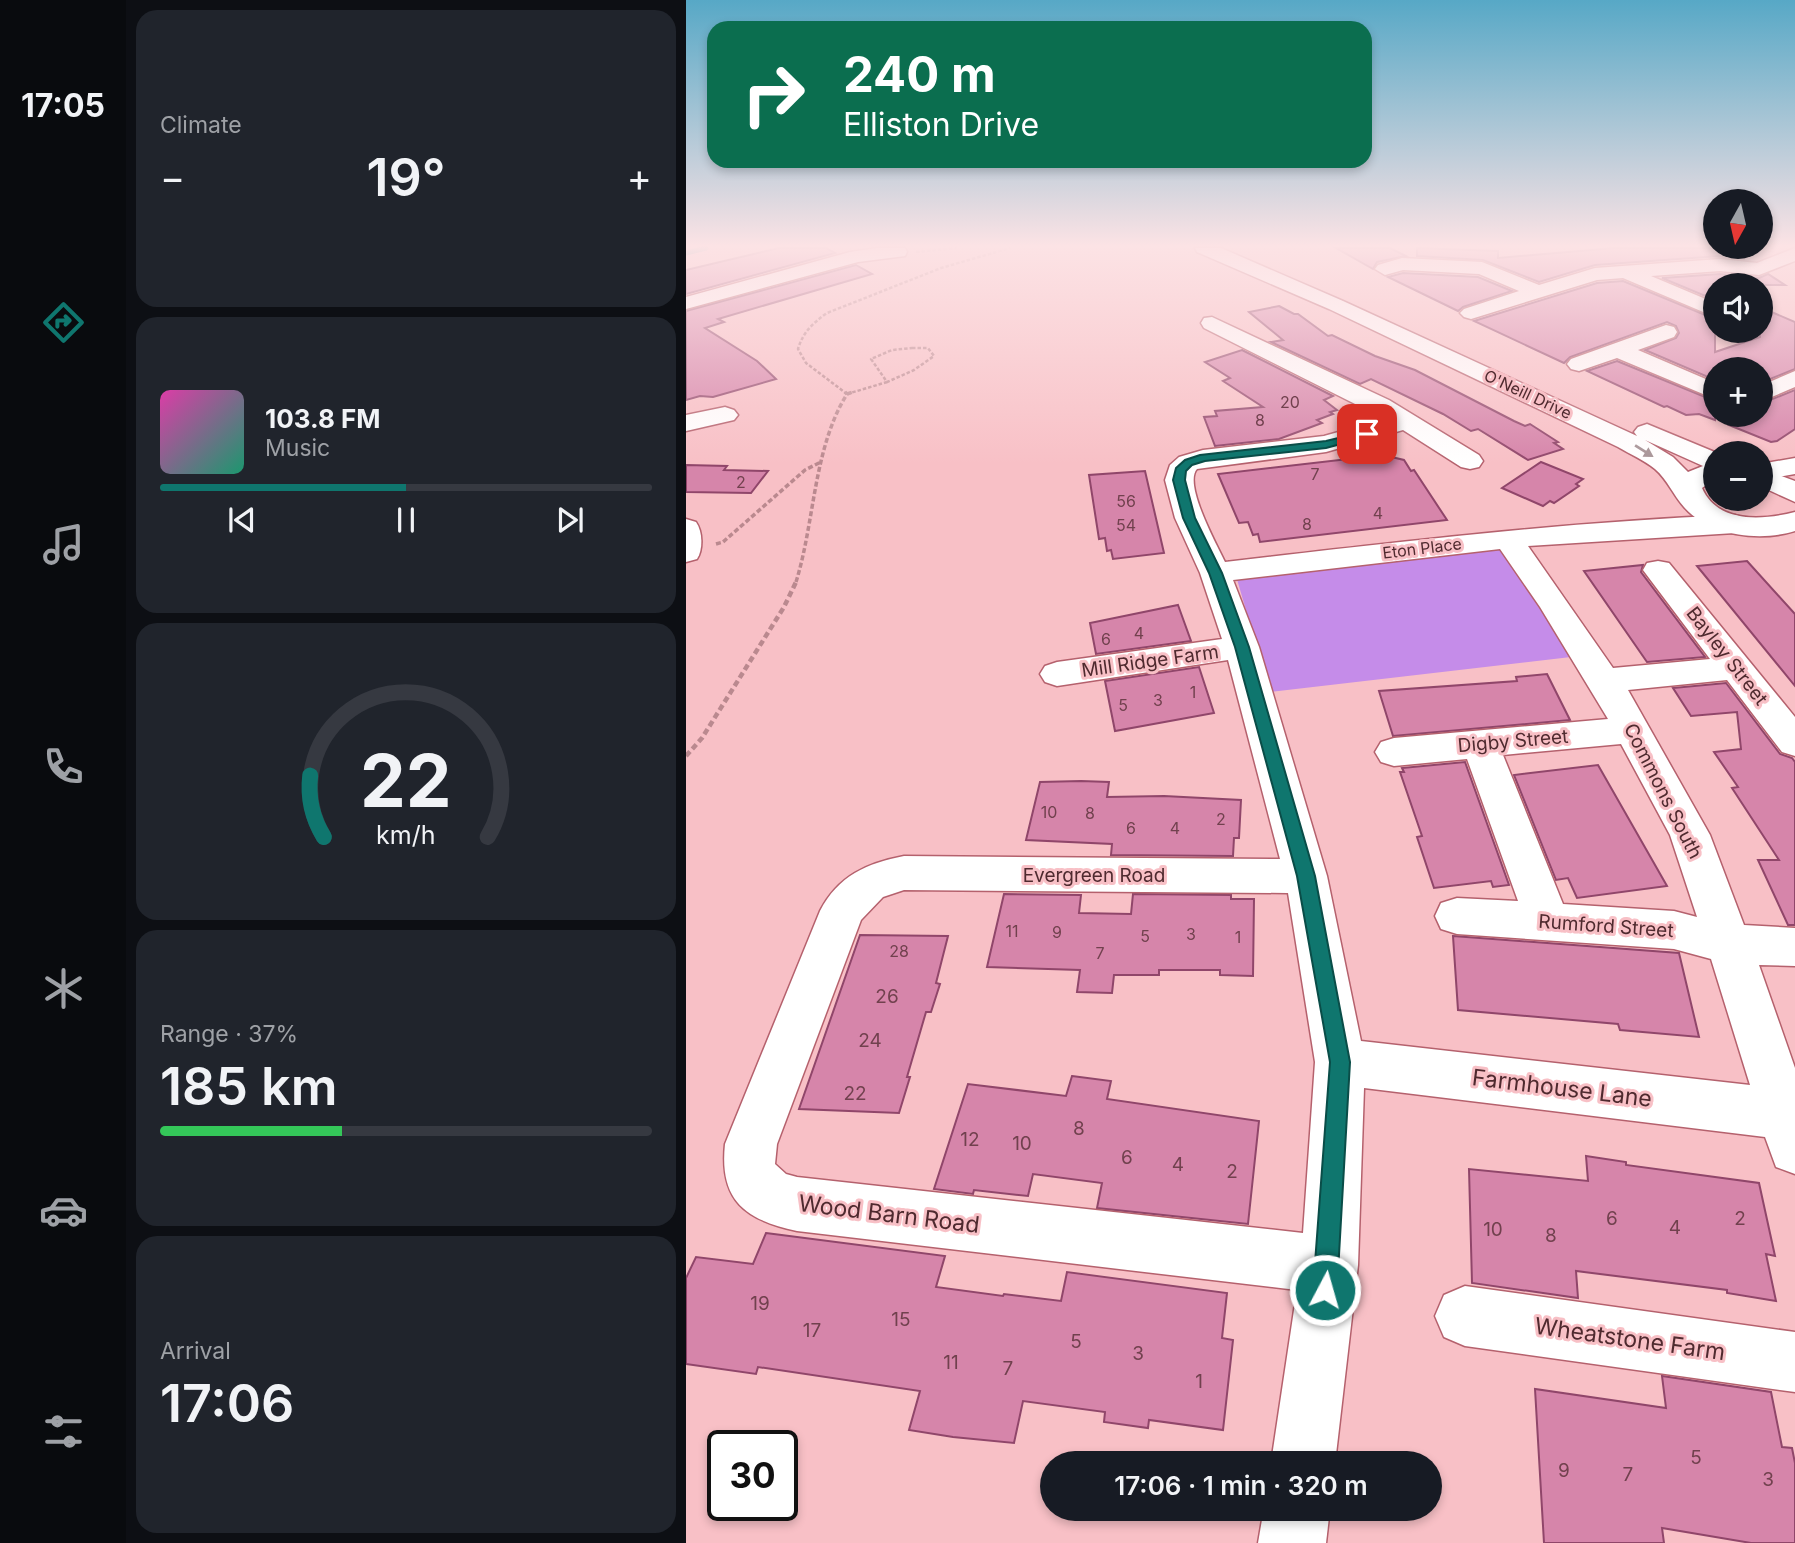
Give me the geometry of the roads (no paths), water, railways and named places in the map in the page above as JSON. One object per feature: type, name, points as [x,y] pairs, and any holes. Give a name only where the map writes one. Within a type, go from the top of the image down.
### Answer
[{"type":"street","name":"O'Neill Drive","points":[[1368,320],[1627,441],[1664,463],[1706,513],[1795,547]]},
{"type":"street","name":"O'Neill Drive","points":[[1401,320],[1703,458]]},
{"type":"street","points":[[1212,323],[1380,405],[1470,460]]},
{"type":"street","points":[[1579,364],[1619,350],[1663,340]]},
{"type":"street","points":[[1619,350],[1703,387]]},
{"type":"street","points":[[1773,387],[1795,378]]},
{"type":"street","points":[[686,423],[725,415]]},
{"type":"street","points":[[1305,1451],[1329,1265],[1340,1062],[1306,876],[1242,647],[1215,573],[1189,518],[1179,480],[1180,471],[1188,463],[1203,458],[1326,444],[1406,421]]},
{"type":"street","points":[[1773,471],[1795,466]]},
{"type":"street","points":[[1692,497],[1692,480],[1703,474]]},
{"type":"street","points":[[1773,480],[1795,494]]},
{"type":"street","name":"Eton Place","points":[[1629,527],[1692,497]]},
{"type":"street","points":[[1745,526],[1773,528],[1795,521]]},
{"type":"street","name":"Eton Place","points":[[1215,573],[1507,538],[1629,527],[1745,526]]},
{"type":"street","points":[[686,528],[686,552]]},
{"type":"street","name":"Commons South","points":[[1507,538],[1604,681],[1690,835],[1790,1131]]},
{"type":"street","name":"Bayley Street","points":[[1658,570],[1795,743]]},
{"type":"street","name":"Mill Ridge Farm","points":[[1058,674],[1242,647]]},
{"type":"street","points":[[1604,681],[1738,668]]},
{"type":"street","name":"Digby Street","points":[[1394,752],[1633,730]]},
{"type":"street","points":[[1480,744],[1548,922]]},
{"type":"street","name":"Evergreen Road","points":[[881,877],[904,873],[1306,876]]},
{"type":"street","name":"Wood Barn Road","points":[[881,877],[858,889],[842,911],[751,1144],[749,1167],[760,1189],[776,1200],[797,1204],[1329,1265]]},
{"type":"street","name":"Rumford Street","points":[[1457,916],[1674,930],[1728,944],[1795,947]]},
{"type":"street","name":"Farmhouse Lane","points":[[1340,1062],[1790,1131]]},
{"type":"street","name":"Wheatstone Farm","points":[[1465,1316],[1795,1362]]},
{"type":"street","points":[[1292,1543],[1295,1521]]}]
